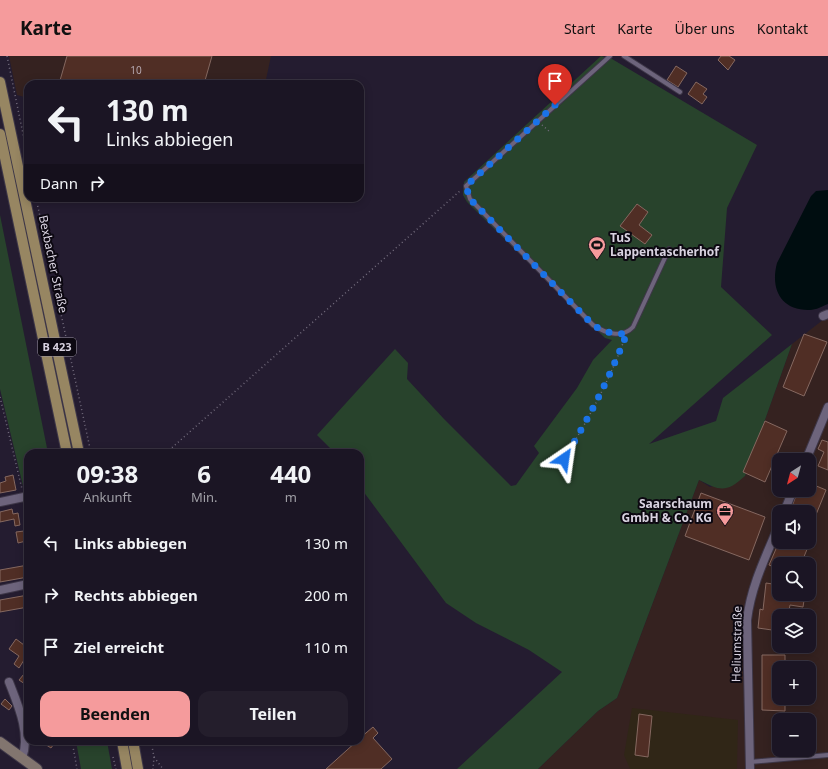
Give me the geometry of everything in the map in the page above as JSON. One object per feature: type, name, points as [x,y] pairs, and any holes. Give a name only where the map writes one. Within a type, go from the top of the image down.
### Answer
[{"type":"main road","name":"Bexbacher Straße","points":[[0,82],[24,195]]},
{"type":"main road","name":"Bexbacher Straße","points":[[0,134],[66,449]]},
{"type":"main road","name":"Bexbacher Straße","points":[[26,202],[78,449]]},
{"type":"main road","points":[[123,745],[127,769]]},
{"type":"main road","points":[[134,745],[138,769]]},
{"type":"street","points":[[809,453],[826,419],[828,407]]},
{"type":"street","points":[[0,502],[24,497]]},
{"type":"street","name":"Heliumstraße","points":[[750,766],[747,620],[749,603],[756,580],[772,542]]},
{"type":"street","points":[[0,590],[24,585]]},
{"type":"street","points":[[9,682],[16,700],[24,729]]},
{"type":"street","points":[[0,742],[37,769]]},
{"type":"street","points":[[22,758],[26,745]]},
{"type":"lane","points":[[610,56],[466,186],[470,199],[593,325],[608,332],[622,334],[627,333],[633,327],[669,249]]},
{"type":"lane","points":[[624,56],[680,92]]},
{"type":"lane","points":[[750,766],[828,755]]},
{"type":"path","points":[[7,56],[24,139]]},
{"type":"path","points":[[538,121],[550,132]]},
{"type":"path","points":[[170,449],[466,186]]},
{"type":"path","points":[[37,202],[90,449]]},
{"type":"path","points":[[564,459],[591,412],[613,369],[627,333]]},
{"type":"path","points":[[0,397],[24,497]]},
{"type":"path","points":[[73,745],[77,769]]},
{"type":"path","points":[[152,745],[154,757],[153,769]]},
{"type":"path","points":[[113,757],[116,769]]},
{"type":"path","points":[[154,757],[163,769]]},
{"type":"shaded area","points":[[9,56],[271,56],[266,80],[24,80],[24,97],[17,95]]},
{"type":"shaded area","points":[[828,190],[828,304],[812,310],[792,307],[780,297],[777,290],[775,273],[777,263],[811,196],[816,191]]},
{"type":"shaded area","points":[[828,316],[828,769],[538,769],[598,711],[617,698],[699,480],[710,487],[745,476],[792,344]]},
{"type":"shaded area","points":[[632,708],[738,720],[737,769],[630,769],[624,755]]},
{"type":"green space","points":[[601,56],[612,59],[757,145],[727,208],[721,287],[772,335],[649,444],[716,421],[723,398],[792,344],[745,476],[727,488],[718,488],[699,480],[617,698],[598,711],[538,769],[457,769],[562,672],[529,650],[476,623],[446,603],[364,492],[364,449],[331,449],[317,435],[395,349],[408,363],[407,379],[444,419],[511,486],[516,485],[539,453],[534,446],[577,388],[593,360],[612,340],[605,338],[467,202],[463,195],[464,182]]},
{"type":"green space","points":[[0,215],[47,449],[24,449],[24,490],[0,389]]},
{"type":"green space","points":[[77,745],[108,745],[112,769],[81,769]]},
{"type":"building","points":[[67,56],[212,56],[205,80],[60,80]]},
{"type":"building","points":[[721,56],[729,56],[735,60],[728,70],[718,60]]},
{"type":"building","points":[[676,66],[687,73],[678,87],[667,80]]},
{"type":"building","points":[[696,82],[707,89],[703,94],[707,97],[702,104],[688,94]]},
{"type":"building","points":[[637,204],[648,212],[639,225],[652,235],[645,244],[620,226]]},
{"type":"building","points":[[804,334],[827,342],[804,396],[783,387]]},
{"type":"building","points":[[765,421],[787,431],[778,453],[772,453],[772,466],[765,482],[743,472]]},
{"type":"building","points":[[822,440],[828,442],[828,470],[818,466],[824,452],[818,449]]},
{"type":"building","points":[[13,475],[16,490],[0,493],[0,483],[6,481],[5,477]]},
{"type":"building","points":[[816,486],[826,490],[816,515],[816,505],[793,505],[795,497],[816,497]]},
{"type":"building","name":"Saarschaum GmbH & Co. KG","points":[[701,493],[765,517],[749,560],[685,536]]},
{"type":"building","points":[[12,509],[13,514],[18,513],[20,525],[15,526],[14,519],[0,522],[0,512]]},
{"type":"building","points":[[24,531],[24,542],[18,543],[16,532]]},
{"type":"building","points":[[776,549],[807,549],[804,557],[772,557]]},
{"type":"building","points":[[772,558],[772,566],[769,565]]},
{"type":"building","points":[[24,566],[24,578],[0,582],[0,570]]},
{"type":"building","points":[[766,583],[772,584],[772,601],[804,601],[803,607],[790,605],[789,609],[772,609],[772,630],[758,628],[760,609],[763,610]]},
{"type":"building","points":[[24,596],[24,608],[0,612],[0,600]]},
{"type":"building","points":[[16,639],[24,645],[24,660],[19,668],[14,664],[19,656],[9,649]]},
{"type":"building","points":[[762,655],[785,655],[785,661],[772,661],[772,705],[785,705],[785,711],[762,710]]},
{"type":"building","points":[[24,674],[24,683],[19,680]]},
{"type":"building","points":[[5,699],[12,706],[9,710],[1,704]]},
{"type":"building","points":[[639,714],[652,716],[648,757],[635,755]]},
{"type":"building","points":[[373,727],[378,733],[373,738],[392,759],[381,769],[326,769],[353,745],[364,745],[364,735]]},
{"type":"building","points":[[46,745],[53,745],[51,748]]},
{"type":"place","name":"TuS Lappentascherhof","points":[[597,260]]},
{"type":"place","name":"Saarschaum GmbH & Co. KG","points":[[725,526]]},
{"type":"route","points":[[555,105],[466,186],[470,199],[563,292],[593,325],[608,332],[622,334],[627,333],[613,369],[595,406],[564,459]]}]
